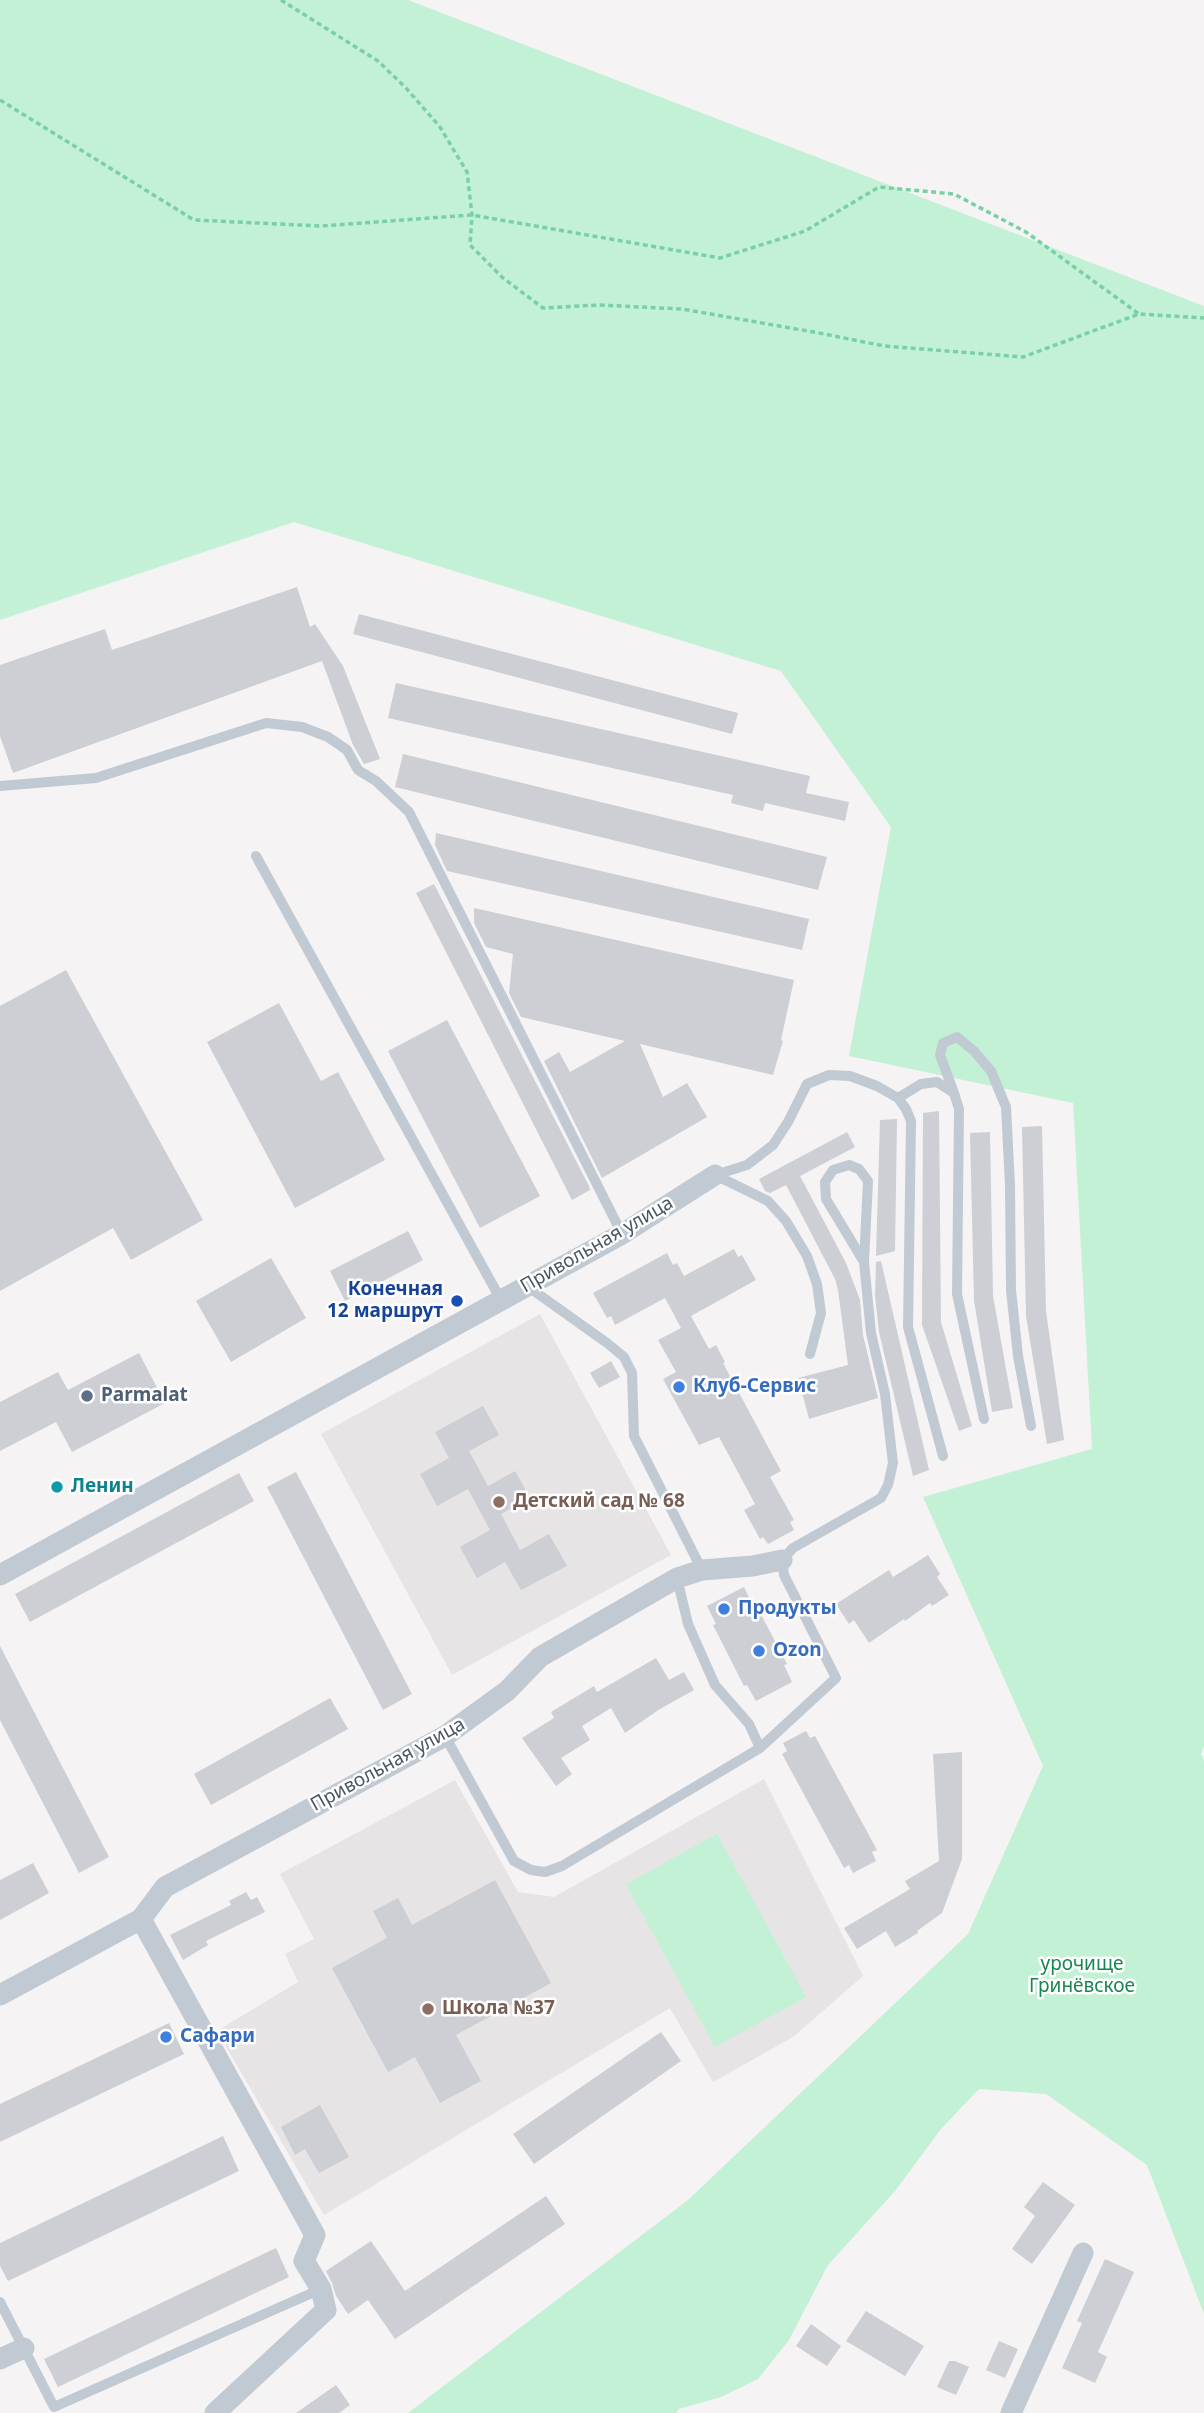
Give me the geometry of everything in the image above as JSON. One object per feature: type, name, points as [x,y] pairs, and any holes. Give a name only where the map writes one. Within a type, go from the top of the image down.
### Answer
[{"type":"street","name":"Привольная улица","points":[[0,1575],[622,1234],[715,1175]]},
{"type":"street","name":"Привольная улица","points":[[0,1995],[141,1919],[165,1887],[445,1736],[507,1691],[540,1657],[677,1577],[702,1570],[753,1566],[782,1560]]},
{"type":"street","points":[[141,1919],[315,2235],[304,2261],[321,2289],[326,2310],[215,2413]]},
{"type":"street","points":[[1011,2413],[1083,2253]]},
{"type":"street","points":[[0,2359],[24,2348]]},
{"type":"lane","points":[[0,786],[96,778],[266,723],[302,727],[328,737],[347,750],[358,770],[376,781],[409,812],[622,1234]]},
{"type":"lane","points":[[256,856],[501,1300]]},
{"type":"lane","points":[[984,1419],[957,1294],[959,1109],[940,1055],[943,1043],[957,1037],[974,1051],[991,1071],[1006,1107],[1011,1290],[1018,1356],[1031,1426]]},
{"type":"lane","points":[[715,1175],[747,1166],[773,1145],[807,1084],[829,1075],[850,1076],[877,1086],[898,1098],[911,1121],[908,1327],[943,1456]]},
{"type":"lane","points":[[898,1098],[921,1084],[937,1082],[954,1093]]},
{"type":"lane","points":[[445,1736],[514,1861],[531,1870],[545,1872],[562,1866],[760,1748],[836,1678],[784,1575],[782,1560],[793,1548],[881,1498],[888,1485],[893,1463],[885,1394],[871,1333],[864,1262],[868,1181],[859,1169],[849,1166],[833,1170],[825,1182],[826,1199],[864,1262]]},
{"type":"lane","points":[[715,1175],[768,1201],[786,1221],[807,1256],[817,1284],[821,1313],[810,1354]]},
{"type":"lane","points":[[527,1286],[624,1357],[632,1373],[634,1436],[702,1570]]},
{"type":"lane","points":[[677,1577],[688,1625],[715,1685],[749,1724],[760,1748]]},
{"type":"lane","points":[[0,2302],[54,2407],[321,2289]]},
{"type":"path","points":[[281,0],[378,61],[440,127],[467,172],[472,215],[470,246],[503,278],[543,308],[599,305],[682,309],[884,346],[1023,357],[1139,314],[1204,318]]},
{"type":"path","points":[[0,100],[194,220],[321,226],[472,215],[720,258],[805,231],[879,187],[954,194],[1026,232],[1139,314]]},
{"type":"shaded area","points":[[540,1314],[671,1555],[452,1675],[321,1434]]},
{"type":"shaded area","points":[[764,1779],[863,1976],[793,2037],[713,2082],[670,2008],[324,2215],[217,2031],[298,1982],[285,1954],[314,1939],[280,1874],[455,1780],[518,1892],[554,1897]]},
{"type":"green space","name":"урочище Гринёвское","points":[[0,0],[408,0],[1204,306],[1204,1746],[1201,1754],[1204,1761],[1204,2314],[1147,2165],[1046,2094],[979,2089],[941,2129],[895,2191],[828,2265],[789,2340],[758,2379],[721,2397],[679,2409],[676,2413],[408,2413],[688,2200],[968,1934],[1043,1766],[923,1497],[1092,1449],[1073,1103],[849,1056],[891,827],[781,671],[294,522],[0,620]]},
{"type":"green space","points":[[717,1834],[806,1997],[715,2047],[626,1884]]},
{"type":"building","points":[[297,587],[310,627],[315,624],[343,666],[380,759],[364,764],[353,745],[322,661],[13,773],[0,736],[0,665],[105,629],[112,650]]},
{"type":"building","points":[[359,614],[738,713],[732,734],[353,634]]},
{"type":"building","points":[[396,683],[810,776],[806,793],[849,802],[845,821],[765,803],[763,811],[731,803],[733,795],[388,718]]},
{"type":"building","points":[[403,754],[827,857],[818,890],[395,787]]},
{"type":"building","points":[[436,833],[809,919],[802,950],[447,871],[435,845]]},
{"type":"building","points":[[434,884],[589,1186],[590,1190],[572,1200],[416,893]]},
{"type":"building","points":[[474,908],[794,980],[781,1040],[783,1041],[773,1075],[640,1044],[663,1097],[687,1083],[707,1117],[602,1178],[544,1061],[559,1052],[570,1072],[625,1041],[521,1017],[509,993],[513,954],[486,947],[474,923]]},
{"type":"building","points":[[66,970],[203,1220],[131,1260],[113,1228],[0,1291],[0,1006]]},
{"type":"building","points":[[279,1003],[321,1081],[338,1072],[385,1160],[295,1208],[207,1042]]},
{"type":"building","points":[[447,1020],[540,1196],[480,1228],[388,1051]]},
{"type":"building","points":[[939,1111],[941,1322],[972,1426],[959,1431],[922,1325],[923,1113]]},
{"type":"building","points":[[897,1119],[895,1251],[876,1256],[880,1120]]},
{"type":"building","points":[[1042,1126],[1046,1311],[1064,1440],[1047,1444],[1026,1316],[1022,1127]]},
{"type":"building","points":[[847,1132],[855,1147],[800,1176],[846,1263],[860,1300],[863,1335],[878,1398],[809,1419],[798,1378],[848,1365],[838,1290],[835,1279],[786,1185],[770,1193],[765,1191],[759,1179]]},
{"type":"building","points":[[990,1132],[993,1296],[1013,1408],[992,1412],[974,1300],[970,1133]]},
{"type":"building","points":[[408,1231],[423,1260],[345,1301],[330,1271]]},
{"type":"building","points":[[734,1249],[738,1257],[742,1255],[756,1280],[691,1316],[709,1349],[716,1345],[781,1471],[770,1477],[794,1520],[790,1522],[794,1530],[768,1544],[763,1537],[760,1539],[744,1510],[755,1504],[719,1437],[699,1445],[663,1379],[676,1372],[658,1340],[681,1328],[665,1298],[615,1325],[611,1316],[607,1318],[593,1293],[667,1253],[673,1265],[677,1263],[684,1276]]},
{"type":"building","points":[[271,1258],[306,1318],[231,1362],[196,1301]]},
{"type":"building","points":[[881,1261],[929,1470],[913,1476],[879,1332],[875,1296],[876,1262]]},
{"type":"building","name":"Parmalat","points":[[139,1353],[165,1403],[72,1452],[56,1422],[0,1451],[0,1402],[58,1372],[68,1390]]},
{"type":"building","points":[[611,1361],[620,1377],[599,1388],[590,1373]]},
{"type":"building","name":"Детский сад № 68","points":[[483,1406],[499,1435],[469,1451],[488,1486],[515,1471],[530,1498],[501,1514],[520,1550],[549,1534],[567,1566],[521,1590],[505,1562],[477,1578],[460,1547],[490,1530],[468,1489],[437,1506],[420,1474],[449,1458],[435,1432]]},
{"type":"building","points":[[296,1472],[412,1694],[383,1710],[267,1487]]},
{"type":"building","points":[[239,1473],[254,1501],[30,1622],[15,1594]]},
{"type":"building","points":[[928,1555],[940,1574],[937,1577],[949,1595],[932,1606],[930,1603],[869,1643],[854,1620],[849,1624],[836,1604],[889,1570],[893,1577]]},
{"type":"building","points":[[744,1587],[787,1664],[784,1665],[792,1682],[756,1701],[747,1685],[744,1686],[713,1625],[716,1624],[707,1606]]},
{"type":"building","points":[[0,1646],[109,1857],[79,1873],[0,1720]]},
{"type":"building","points":[[656,1658],[669,1680],[684,1672],[694,1690],[625,1733],[611,1708],[582,1726],[590,1740],[561,1758],[572,1774],[556,1786],[522,1738],[554,1718],[551,1712],[594,1686],[597,1692]]},
{"type":"building","points":[[330,1698],[348,1729],[211,1805],[194,1774]]},
{"type":"building","points":[[806,1731],[810,1738],[815,1736],[877,1850],[872,1852],[876,1861],[853,1873],[849,1865],[844,1868],[782,1754],[787,1751],[783,1743]]},
{"type":"building","points":[[962,1752],[962,1859],[942,1913],[917,1931],[918,1933],[895,1947],[886,1931],[857,1949],[844,1928],[910,1889],[905,1881],[939,1861],[933,1754]]},
{"type":"building","points":[[33,1863],[49,1893],[0,1920],[0,1880]]},
{"type":"building","name":"Школа №37","points":[[495,1880],[551,1983],[456,2035],[481,2081],[440,2103],[415,2057],[388,2072],[332,1968],[387,1938],[373,1911],[398,1898],[412,1925]]},
{"type":"building","points":[[246,1892],[251,1900],[257,1897],[265,1912],[206,1941],[208,1945],[183,1960],[170,1935],[231,1905],[229,1901]]},
{"type":"building","points":[[169,2023],[184,2054],[0,2142],[0,2104]]},
{"type":"building","points":[[661,2032],[681,2061],[534,2164],[513,2134]]},
{"type":"building","points":[[320,2105],[349,2157],[319,2173],[305,2149],[295,2155],[281,2127]]},
{"type":"building","points":[[223,2136],[239,2171],[8,2281],[0,2266],[0,2243]]},
{"type":"building","points":[[1043,2182],[1075,2205],[1032,2264],[1012,2249],[1035,2216],[1024,2207]]},
{"type":"building","points":[[546,2196],[565,2224],[395,2339],[368,2300],[348,2314],[336,2296],[326,2271],[371,2241],[405,2291]]},
{"type":"building","points":[[276,2248],[289,2277],[58,2387],[44,2359]]},
{"type":"building","points":[[1105,2259],[1134,2272],[1098,2352],[1107,2357],[1095,2383],[1062,2368],[1082,2323],[1077,2321]]},
{"type":"building","points":[[866,2311],[924,2346],[905,2376],[846,2341]]},
{"type":"building","points":[[811,2324],[841,2346],[827,2366],[796,2346]]},
{"type":"building","points":[[999,2341],[1018,2349],[1005,2378],[986,2370]]},
{"type":"building","points":[[949,2361],[969,2367],[956,2395],[937,2387]]},
{"type":"building","points":[[336,2385],[350,2405],[339,2413],[296,2413]]},
{"type":"place","name":"Конечная 12 маршрут","points":[[457,1301]]},
{"type":"place","name":"Клуб-Сервис","points":[[679,1387]]},
{"type":"place","name":"Parmalat","points":[[87,1396]]},
{"type":"place","name":"Ленин","points":[[57,1487]]},
{"type":"place","name":"Детский сад № 68","points":[[499,1502]]},
{"type":"place","name":"Продукты","points":[[724,1609]]},
{"type":"place","name":"Ozon","points":[[759,1651]]},
{"type":"place","name":"Школа №37","points":[[428,2009]]},
{"type":"place","name":"Сафари","points":[[166,2037]]}]
